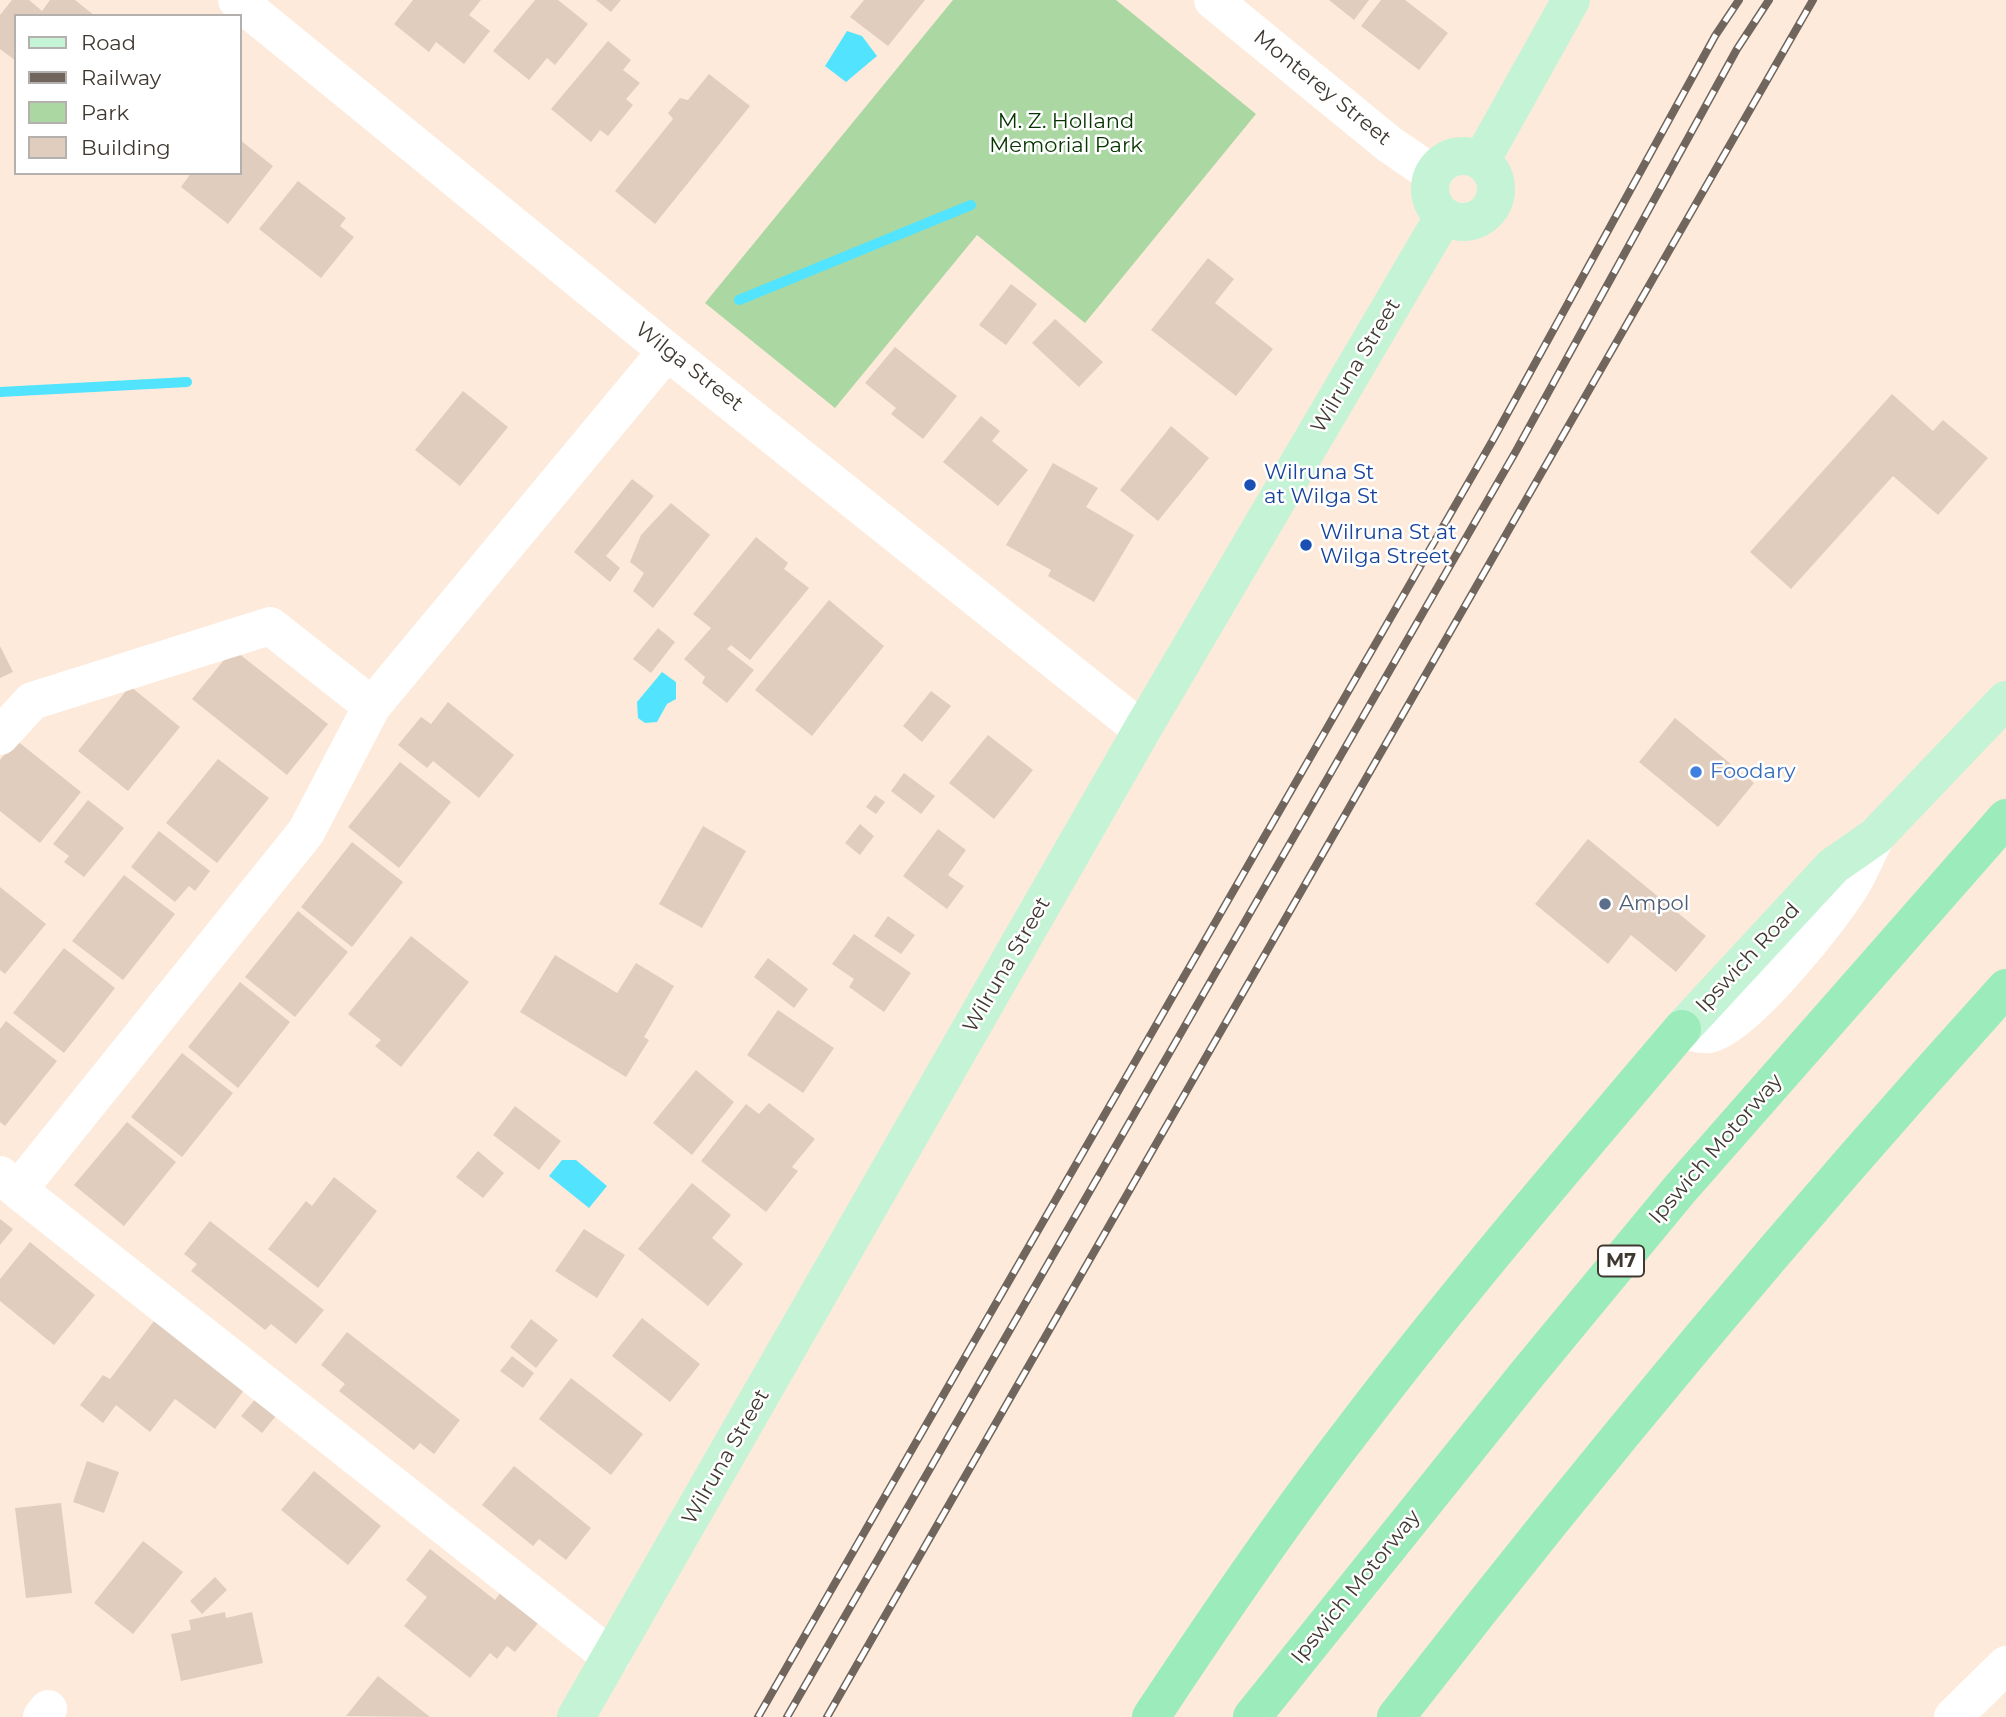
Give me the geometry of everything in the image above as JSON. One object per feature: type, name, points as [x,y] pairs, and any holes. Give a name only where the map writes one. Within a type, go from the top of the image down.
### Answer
[{"type":"highway","name":"Ipswich Motorway","points":[[1252,1717],[1528,1373],[1680,1189],[2006,818]]},
{"type":"highway","points":[[1396,1717],[1509,1572],[1667,1379],[2006,988]]},
{"type":"highway","points":[[1151,1717],[1242,1583],[1353,1429],[1586,1143],[1682,1030]]},
{"type":"main road","points":[[1481,161],[1512,101],[1571,0]]},
{"type":"main road","points":[[1470,156],[1481,161],[1493,175],[1496,188],[1491,207],[1485,214],[1467,222],[1444,216],[1432,202],[1429,185],[1433,174],[1448,158],[1470,156]]},
{"type":"main road","name":"Wilruna Street","points":[[576,1717],[1142,730],[1444,216]]},
{"type":"main road","name":"Ipswich Road","points":[[1682,1030],[1833,866],[1876,835],[2006,700]]},
{"type":"street","name":"Wilga Street","points":[[237,0],[667,351],[1142,730]]},
{"type":"street","name":"Monterey Street","points":[[1213,0],[1389,144],[1433,174]]},
{"type":"street","points":[[611,1657],[9,1183],[306,832],[372,705],[667,351]]},
{"type":"street","points":[[0,736],[32,701],[270,626],[372,705]]},
{"type":"street","points":[[1954,1717],[2006,1665]]},
{"type":"green space","name":"M. Z. Holland Memorial Park","points":[[953,0],[1116,0],[1256,114],[1085,323],[977,235],[835,408],[705,303]]},
{"type":"water","points":[[847,31],[862,36],[877,56],[846,82],[825,66]]},
{"type":"water","points":[[662,672],[676,682],[676,699],[667,704],[657,722],[645,723],[638,718],[637,702]]},
{"type":"water","points":[[562,1160],[576,1160],[607,1186],[589,1208],[549,1176]]},
{"type":"building","points":[[12,0],[29,0],[42,11],[50,0],[75,0],[92,14],[14,14],[14,60],[0,49],[0,15]]},
{"type":"building","points":[[413,0],[481,0],[469,15],[490,31],[464,64],[436,42],[429,52],[394,24]]},
{"type":"building","points":[[535,0],[558,0],[588,24],[555,65],[547,58],[529,80],[493,51]]},
{"type":"building","points":[[596,0],[621,0],[611,12]]},
{"type":"building","points":[[864,0],[925,0],[888,46],[850,17]]},
{"type":"building","points":[[1329,0],[1369,0],[1354,20]]},
{"type":"building","points":[[1381,0],[1405,0],[1448,33],[1419,70],[1361,26]]},
{"type":"building","points":[[608,41],[631,60],[623,70],[640,83],[626,99],[633,105],[608,136],[600,130],[591,142],[551,109]]},
{"type":"building","points":[[709,74],[750,106],[655,224],[615,191],[673,119],[668,113],[680,98],[688,100]]},
{"type":"building","points":[[242,142],[273,166],[228,224],[181,187],[190,175],[242,175]]},
{"type":"building","points":[[298,181],[346,218],[340,226],[354,237],[321,278],[259,229]]},
{"type":"building","points":[[1208,258],[1234,279],[1215,303],[1273,349],[1236,396],[1151,330]]},
{"type":"building","points":[[1011,284],[1037,304],[1006,345],[979,325]]},
{"type":"building","points":[[1055,319],[1103,362],[1079,387],[1032,343]]},
{"type":"building","points":[[895,347],[957,396],[923,439],[891,414],[896,408],[865,383]]},
{"type":"building","points":[[463,391],[508,427],[460,486],[415,450]]},
{"type":"building","points":[[1892,394],[1933,431],[1943,420],[1988,458],[1938,515],[1893,476],[1791,589],[1750,552]]},
{"type":"building","points":[[981,416],[1000,431],[992,441],[1028,470],[998,506],[943,462]]},
{"type":"building","points":[[1171,426],[1209,458],[1158,521],[1120,490]]},
{"type":"building","points":[[1053,463],[1098,488],[1086,507],[1134,535],[1094,602],[1048,576],[1051,570],[1006,545]]},
{"type":"building","points":[[632,479],[654,496],[606,556],[620,568],[610,582],[574,552]]},
{"type":"building","points":[[671,503],[710,535],[653,608],[633,591],[644,573],[630,562],[641,535]]},
{"type":"building","points":[[756,537],[788,563],[784,569],[809,588],[750,660],[731,645],[727,649],[754,670],[727,703],[702,683],[705,677],[684,659],[711,628],[693,614]]},
{"type":"building","points":[[829,600],[884,646],[812,736],[755,690]]},
{"type":"building","points":[[658,628],[675,642],[651,673],[633,659]]},
{"type":"building","points":[[0,646],[13,672],[0,678]]},
{"type":"building","points":[[233,649],[328,724],[287,775],[192,699]]},
{"type":"building","points":[[130,686],[180,727],[128,791],[78,751]]},
{"type":"building","points":[[931,691],[951,706],[922,742],[903,726]]},
{"type":"building","points":[[448,702],[514,755],[479,798],[433,761],[427,768],[398,745],[421,717],[431,724]]},
{"type":"building","name":"Foodary","points":[[1675,718],[1754,783],[1718,827],[1639,762]]},
{"type":"building","points":[[988,735],[1033,770],[994,819],[949,783]]},
{"type":"building","points":[[16,740],[81,792],[40,843],[0,811],[0,760]]},
{"type":"building","points":[[218,759],[269,798],[217,863],[166,823]]},
{"type":"building","points":[[400,762],[451,802],[399,868],[348,827]]},
{"type":"building","points":[[904,773],[935,796],[921,814],[891,791]]},
{"type":"building","points":[[875,795],[885,802],[876,814],[866,807]]},
{"type":"building","points":[[88,800],[124,828],[84,877],[64,862],[69,856],[53,844]]},
{"type":"building","points":[[860,824],[874,836],[860,855],[845,843]]},
{"type":"building","points":[[703,826],[746,851],[702,928],[659,904]]},
{"type":"building","points":[[938,829],[966,850],[948,875],[964,886],[947,909],[903,876]]},
{"type":"building","points":[[159,831],[210,871],[195,891],[189,886],[175,902],[131,867]]},
{"type":"building","points":[[1588,839],[1706,936],[1676,972],[1631,935],[1608,964],[1535,904]]},
{"type":"building","points":[[352,842],[403,882],[352,947],[301,907]]},
{"type":"building","points":[[124,875],[175,914],[123,980],[72,941]]},
{"type":"building","points":[[0,887],[46,924],[5,974],[0,970]]},
{"type":"building","points":[[298,911],[348,952],[295,1017],[245,977]]},
{"type":"building","points":[[888,916],[915,935],[901,954],[874,936]]},
{"type":"building","points":[[854,934],[911,973],[884,1012],[849,987],[854,979],[832,964]]},
{"type":"building","points":[[411,936],[469,982],[401,1067],[375,1046],[381,1040],[348,1014]]},
{"type":"building","points":[[64,948],[115,988],[64,1053],[13,1013]]},
{"type":"building","points":[[555,955],[617,993],[636,963],[674,986],[644,1037],[649,1040],[626,1077],[520,1012]]},
{"type":"building","points":[[768,958],[808,989],[794,1008],[754,977]]},
{"type":"building","points":[[240,982],[290,1022],[238,1088],[188,1047]]},
{"type":"building","points":[[778,1010],[834,1048],[803,1093],[747,1055]]},
{"type":"building","points":[[6,1021],[57,1061],[5,1126],[0,1122],[0,1029]]},
{"type":"building","points":[[182,1053],[233,1093],[182,1157],[131,1117]]},
{"type":"building","points":[[696,1070],[734,1102],[692,1155],[653,1123]]},
{"type":"building","points":[[769,1103],[815,1139],[792,1167],[798,1171],[766,1212],[701,1161],[746,1104],[759,1114]]},
{"type":"building","points":[[515,1106],[561,1141],[539,1170],[493,1135]]},
{"type":"building","points":[[127,1122],[176,1162],[124,1226],[74,1185]]},
{"type":"building","points":[[478,1151],[504,1173],[483,1198],[456,1177]]},
{"type":"building","points":[[334,1177],[377,1211],[318,1288],[268,1249],[306,1201],[312,1206]]},
{"type":"building","points":[[692,1183],[731,1215],[712,1238],[743,1264],[708,1306],[638,1249]]},
{"type":"building","points":[[0,1219],[13,1229],[0,1245]]},
{"type":"building","points":[[210,1221],[324,1310],[296,1344],[271,1324],[265,1330],[191,1271],[197,1264],[184,1254]]},
{"type":"building","points":[[584,1229],[625,1255],[597,1298],[555,1271]]},
{"type":"building","points":[[30,1242],[95,1295],[54,1345],[0,1301],[0,1279]]},
{"type":"building","points":[[642,1318],[700,1364],[670,1402],[612,1356]]},
{"type":"building","points":[[531,1319],[558,1340],[536,1368],[510,1347]]},
{"type":"building","points":[[154,1321],[244,1390],[215,1429],[175,1399],[150,1432],[116,1405],[103,1423],[80,1405],[103,1375],[110,1379]]},
{"type":"building","points":[[347,1332],[460,1420],[434,1454],[420,1443],[414,1450],[339,1391],[345,1384],[321,1365]]},
{"type":"building","points":[[512,1356],[534,1373],[523,1388],[500,1371]]},
{"type":"building","points":[[571,1378],[643,1434],[611,1475],[539,1419]]},
{"type":"building","points":[[263,1390],[284,1406],[262,1433],[241,1416]]},
{"type":"building","points":[[87,1461],[119,1472],[104,1513],[73,1502]]},
{"type":"building","points":[[514,1466],[591,1528],[566,1560],[539,1539],[533,1546],[482,1505]]},
{"type":"building","points":[[314,1471],[381,1526],[348,1565],[281,1510]]},
{"type":"building","points":[[61,1503],[72,1593],[26,1598],[15,1508]]},
{"type":"building","points":[[143,1541],[183,1572],[133,1634],[94,1603]]},
{"type":"building","points":[[430,1549],[495,1600],[505,1587],[543,1617],[515,1652],[507,1646],[497,1659],[490,1653],[470,1678],[404,1626],[427,1597],[406,1580]]},
{"type":"building","points":[[215,1577],[227,1590],[202,1614],[190,1601]]},
{"type":"building","points":[[225,1612],[226,1618],[252,1612],[263,1663],[181,1681],[171,1634],[191,1630],[189,1620]]},
{"type":"building","points":[[378,1676],[430,1717],[346,1716]]},
{"type":"waterway","points":[[739,300],[971,205]]},
{"type":"waterway","points":[[0,392],[187,382]]},
{"type":"railway","points":[[758,1717],[1494,438],[1715,36],[1739,0]]},
{"type":"railway","points":[[787,1717],[1516,451],[1737,49],[1769,0]]},
{"type":"railway","points":[[827,1717],[1813,0]]},
{"type":"place","name":"Wilruna St at Wilga St","points":[[1250,485]]},
{"type":"place","name":"Wilruna St at Wilga Street","points":[[1306,545]]},
{"type":"place","name":"Foodary","points":[[1696,772]]},
{"type":"place","name":"Ampol","points":[[1605,904]]}]
